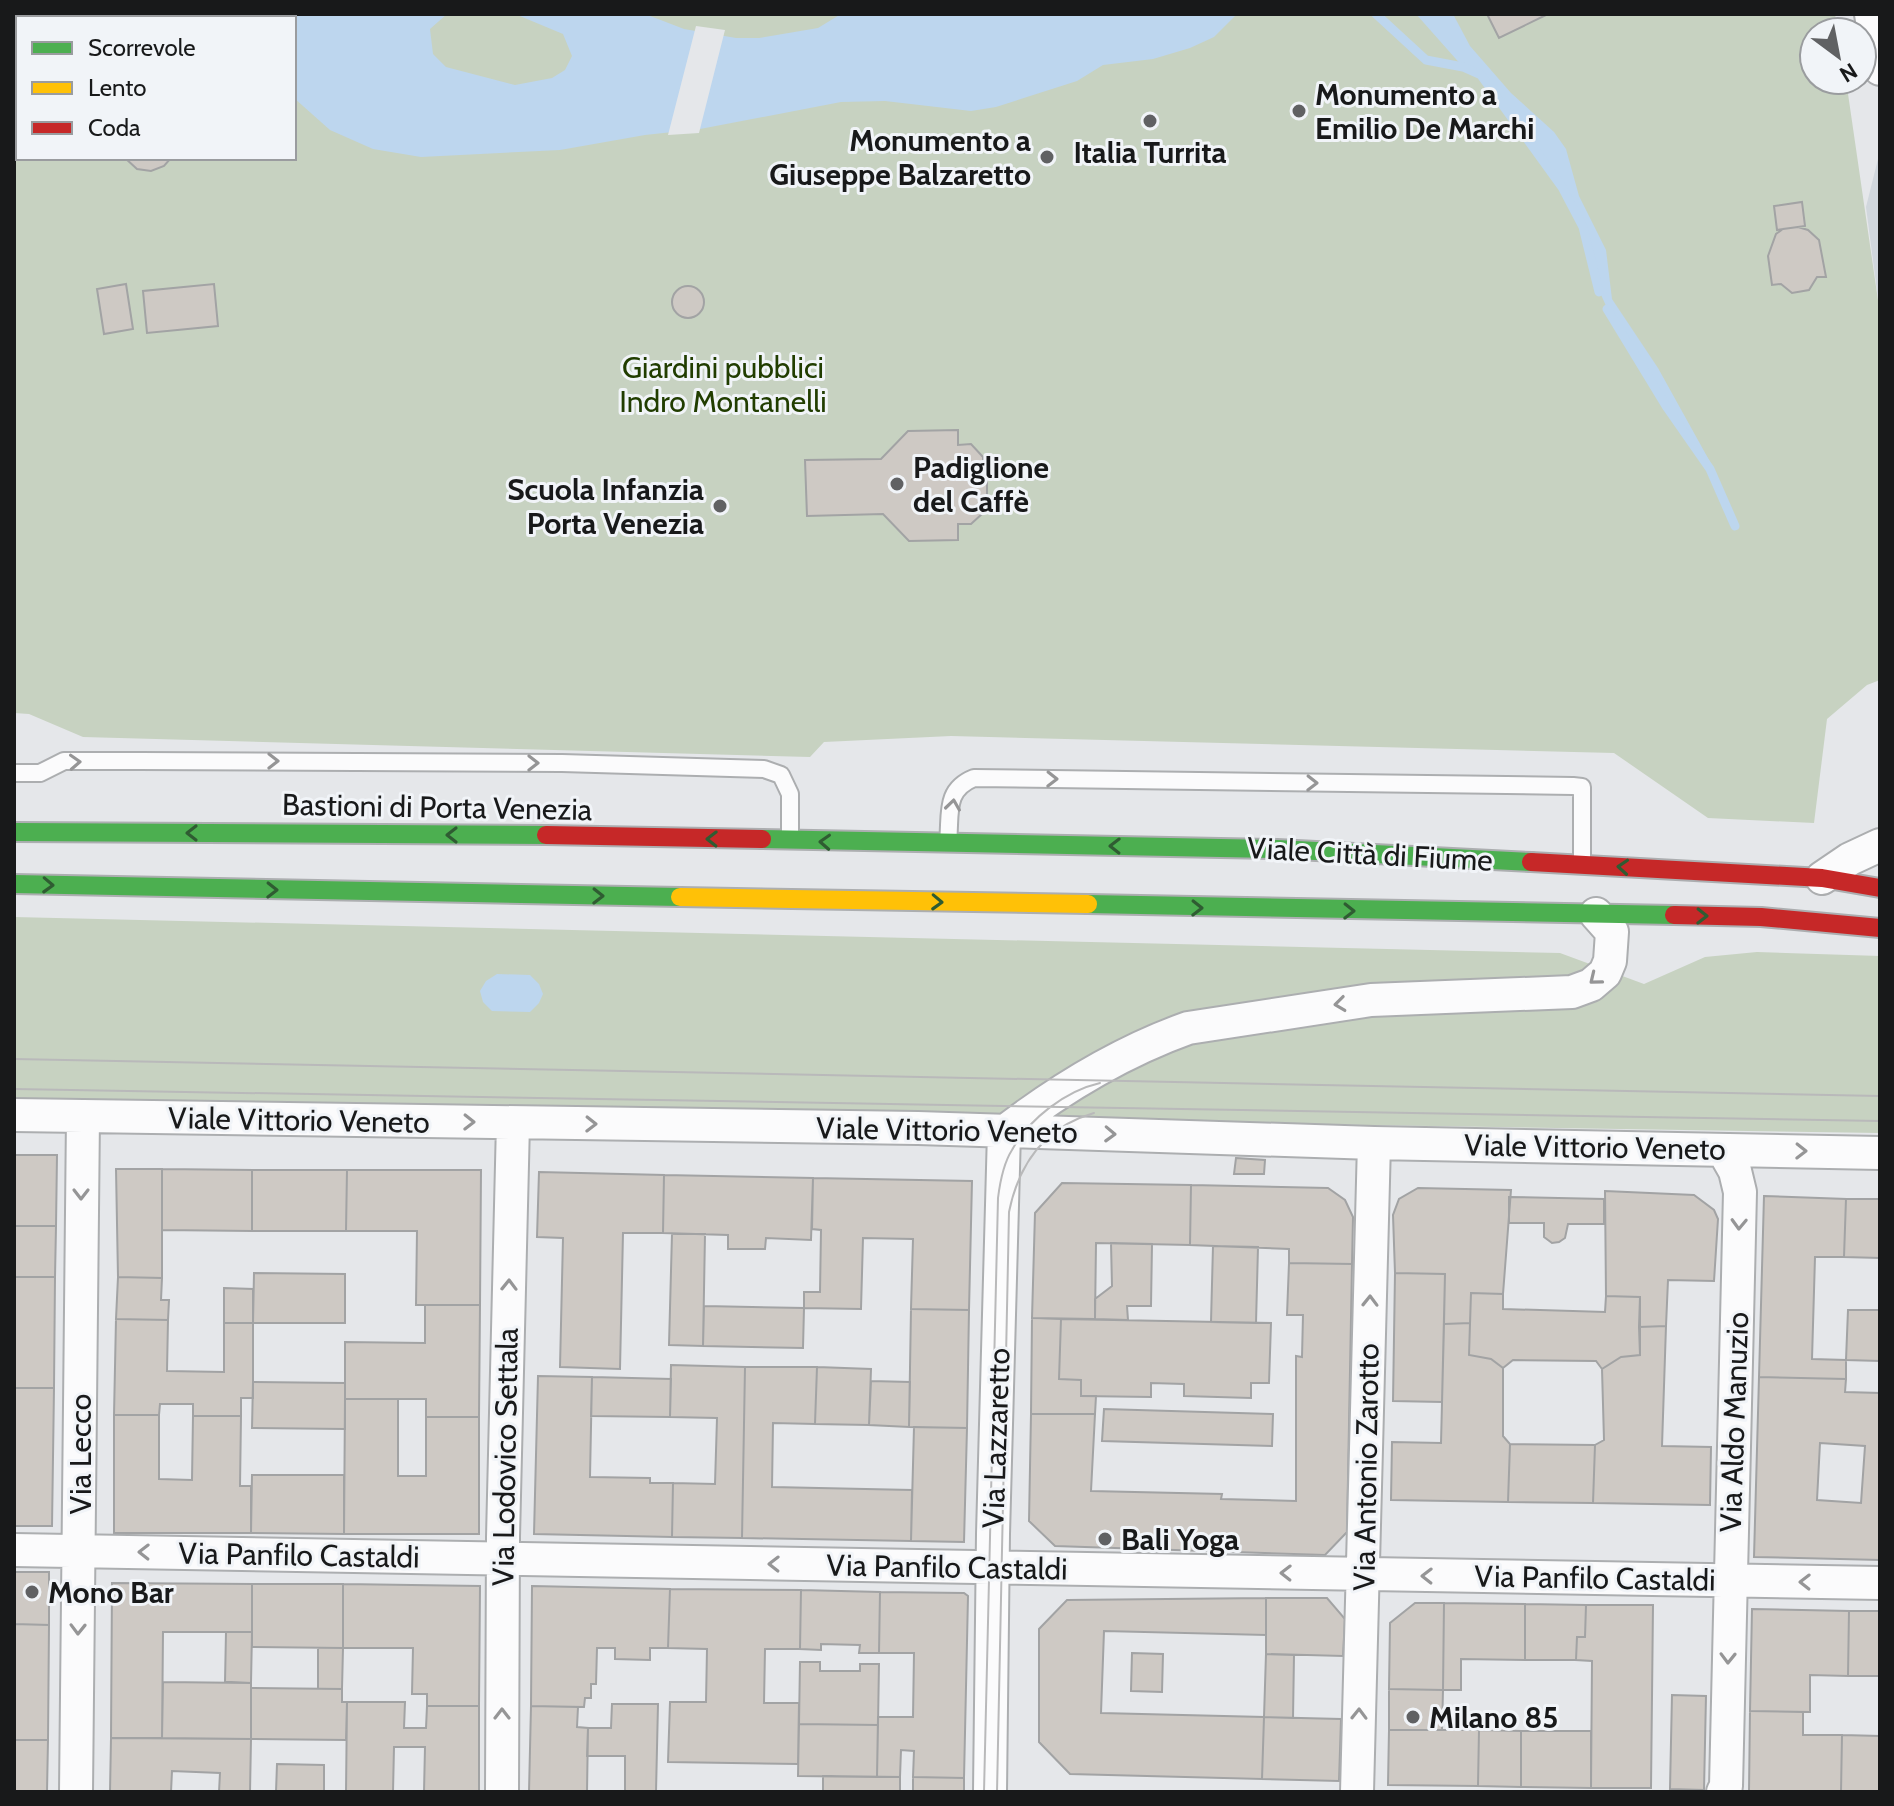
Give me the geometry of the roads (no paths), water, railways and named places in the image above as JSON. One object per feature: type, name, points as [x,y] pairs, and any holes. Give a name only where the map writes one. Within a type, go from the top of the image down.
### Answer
[{"type":"main road","name":"Bastioni di Porta Venezia","points":[[14,832],[860,842]]},
{"type":"main road","name":"Viale Città di Fiume","points":[[860,842],[1277,849],[1822,878],[1880,888]]},
{"type":"main road","name":"Viale Città di Fiume","points":[[14,884],[1761,917],[1880,928]]},
{"type":"street","points":[[1871,14],[1880,69]]},
{"type":"street","points":[[1822,878],[1850,859],[1880,845]]},
{"type":"street","points":[[1004,1132],[1035,1108],[1107,1064],[1188,1028],[1371,1000],[1572,992],[1591,985],[1605,973],[1610,961],[1612,932],[1596,914]]},
{"type":"street","name":"Viale Vittorio Veneto","points":[[14,1115],[918,1128],[1374,1143],[1880,1153]]},
{"type":"street","name":"Via Lecco","points":[[76,1792],[83,1116]]},
{"type":"street","name":"Via Lodovico Settala","points":[[502,1792],[502,1559],[513,1123]]},
{"type":"street","name":"Via Lazzaretto","points":[[990,1792],[992,1567],[1004,1132]]},
{"type":"street","name":"Via Antonio Zarotto","points":[[1357,1792],[1374,1143]]},
{"type":"street","name":"Via Aldo Manuzio","points":[[1723,1150],[1735,1171],[1740,1192],[1726,1786],[1723,1792]]},
{"type":"street","name":"Via Panfilo Castaldi","points":[[14,1550],[1880,1583]]},
{"type":"lane","points":[[14,773],[40,773],[64,761],[562,763],[764,769],[781,775],[790,794],[790,840]]},
{"type":"lane","points":[[948,844],[952,796],[959,784],[974,778],[1582,787],[1582,864]]},
{"type":"water","points":[[447,14],[430,29],[433,54],[446,67],[515,85],[552,78],[565,70],[572,56],[563,34],[515,14],[645,14],[684,29],[736,38],[759,38],[818,28],[841,14],[1237,14],[1214,37],[1190,48],[1153,59],[1103,65],[1077,81],[996,107],[971,111],[885,101],[841,102],[700,129],[560,150],[421,157],[373,149],[330,130],[296,100],[296,16],[271,16]]},
{"type":"water","points":[[1416,14],[1453,14],[1470,46],[1511,93],[1554,132],[1566,149],[1579,196],[1606,250],[1612,299],[1658,368],[1714,469],[1735,526],[1710,469],[1612,319],[1597,286],[1583,227],[1562,187],[1481,75],[1463,67]]},
{"type":"water","points":[[497,974],[530,975],[543,994],[539,1003],[530,1012],[492,1011],[483,1002],[480,991],[486,981]]},
{"type":"waterway","points":[[1376,14],[1426,60],[1463,67],[1481,75],[1562,187],[1583,227],[1599,292]]},
{"type":"waterway","points":[[1607,309],[1666,406],[1710,469],[1735,526]]},
{"type":"tram line","points":[[14,1059],[1880,1096]]},
{"type":"tram line","points":[[984,1792],[998,1198],[1009,1155],[1028,1128],[1061,1100],[1100,1083]]},
{"type":"tram line","points":[[14,1089],[1880,1121]]},
{"type":"tram line","points":[[997,1792],[1009,1212],[1020,1178],[1037,1149],[1061,1127],[1094,1113]]},
{"type":"place","name":"Monumento a Emilio De Marchi","points":[[1299,111]]},
{"type":"place","name":"Italia Turrita","points":[[1150,121]]},
{"type":"place","name":"Monumento a Giuseppe Balzaretto","points":[[1047,157]]},
{"type":"place","name":"Padiglione del Caffè","points":[[897,484]]},
{"type":"place","name":"Scuola Infanzia Porta Venezia","points":[[720,506]]},
{"type":"place","name":"Bali Yoga","points":[[1105,1539]]},
{"type":"place","name":"Mono Bar","points":[[32,1592]]},
{"type":"place","name":"Milano 85","points":[[1413,1717]]},
{"type":"park label","name":"Giardini pubblici Indro Montanelli","points":[[723,384]]}]
